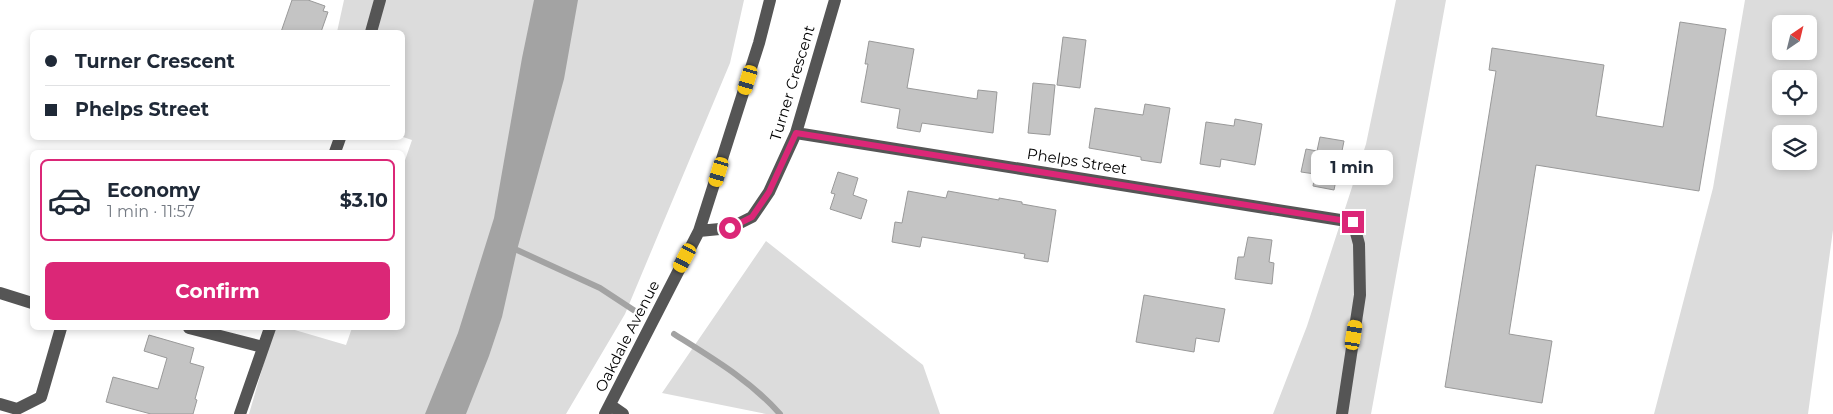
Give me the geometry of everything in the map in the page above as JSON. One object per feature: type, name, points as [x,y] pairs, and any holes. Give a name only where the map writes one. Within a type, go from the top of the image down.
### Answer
[{"type":"street","points":[[372,30],[380,0]]},
{"type":"street","points":[[699,232],[759,44],[770,0]]},
{"type":"street","name":"Turner Crescent","points":[[699,232],[730,228],[752,217],[769,192],[796,133],[834,0]]},
{"type":"street","name":"Phelps Street","points":[[796,133],[1353,222],[1359,244],[1360,296],[1342,414]]},
{"type":"street","name":"Oakdale Avenue","points":[[607,409],[699,232]]},
{"type":"street","points":[[0,293],[30,302]]},
{"type":"street","points":[[0,404],[17,409],[40,397],[60,330]]},
{"type":"street","points":[[197,330],[263,347]]},
{"type":"street","points":[[240,414],[269,330]]},
{"type":"street","points":[[607,409],[623,414]]},
{"type":"shaded area","points":[[344,0],[744,0],[730,63],[625,314],[566,414],[249,414],[273,330],[295,330],[346,345],[351,330],[405,330],[405,160],[412,140],[405,138],[405,30],[337,30]]},
{"type":"shaded area","points":[[534,0],[578,0],[564,79],[517,250],[502,317],[466,414],[425,414],[458,333],[494,218]]},
{"type":"shaded area","points":[[1396,0],[1446,0],[1371,414],[1273,414],[1307,326],[1366,144]]},
{"type":"shaded area","points":[[1745,0],[1833,0],[1833,230],[1808,414],[1654,414],[1713,188]]},
{"type":"shaded area","points":[[766,241],[923,365],[940,414],[766,414],[662,393]]},
{"type":"building","points":[[292,0],[308,0],[325,6],[323,11],[328,12],[322,30],[282,30]]},
{"type":"building","points":[[1680,22],[1726,29],[1699,191],[1536,165],[1509,334],[1552,341],[1542,403],[1445,387],[1496,71],[1489,70],[1492,48],[1604,65],[1596,116],[1663,127]]},
{"type":"building","points":[[1063,37],[1086,40],[1080,88],[1057,85]]},
{"type":"building","points":[[869,41],[914,49],[907,88],[977,99],[978,90],[997,92],[993,133],[922,123],[920,132],[897,128],[900,109],[861,102],[868,64],[865,64]]},
{"type":"building","points":[[1033,83],[1055,85],[1050,135],[1028,133]]},
{"type":"building","points":[[1145,104],[1170,108],[1161,163],[1141,160],[1141,157],[1089,148],[1095,108],[1143,115]]},
{"type":"building","points":[[1235,119],[1262,124],[1255,165],[1221,159],[1220,167],[1200,164],[1206,122],[1234,126]]},
{"type":"building","points":[[1320,137],[1344,141],[1334,190],[1313,186],[1315,174],[1301,172],[1306,149],[1317,151]]},
{"type":"building","points":[[838,172],[858,178],[853,195],[867,200],[861,219],[830,209],[835,194],[831,193]]},
{"type":"building","points":[[908,191],[946,198],[948,191],[1022,202],[1022,204],[1056,210],[1048,262],[1024,258],[1025,254],[922,237],[920,247],[892,242],[895,222],[902,223]]},
{"type":"building","points":[[1248,237],[1272,240],[1269,262],[1274,263],[1272,284],[1235,279],[1238,257],[1244,257]]},
{"type":"building","points":[[1144,295],[1225,309],[1219,342],[1196,338],[1194,352],[1136,342]]},
{"type":"building","points":[[149,335],[194,348],[190,363],[204,367],[193,414],[151,414],[106,402],[113,377],[158,389],[167,358],[144,351]]},
{"type":"waterway","points":[[517,250],[600,288],[635,311]]},
{"type":"waterway","points":[[674,334],[743,380],[780,414]]},
{"type":"route","points":[[730,228],[752,217],[769,192],[796,133],[1353,222]]}]
